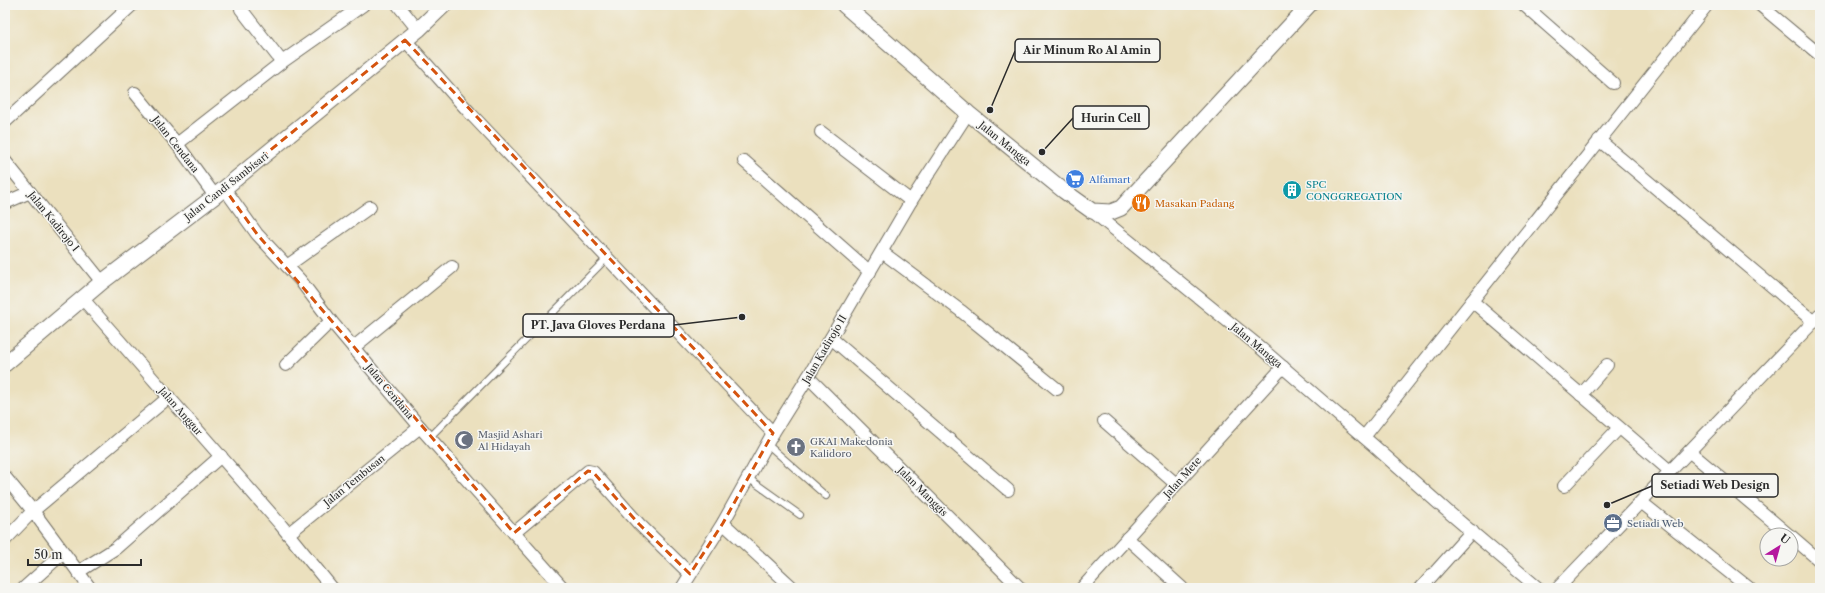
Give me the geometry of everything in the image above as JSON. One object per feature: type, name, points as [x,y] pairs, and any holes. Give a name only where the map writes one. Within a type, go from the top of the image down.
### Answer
[{"type":"street","points":[[5,122],[132,5]]},
{"type":"street","points":[[177,144],[282,62],[363,5]]},
{"type":"street","points":[[398,5],[418,30]]},
{"type":"street","name":"Jalan Candi Sambisari","points":[[5,364],[102,282],[220,192],[418,30],[444,5]]},
{"type":"street","name":"Jalan Mangga","points":[[844,5],[968,113],[1064,191],[1092,210],[1282,366],[1446,510],[1538,588]]},
{"type":"street","points":[[1092,210],[1111,212],[1121,208],[1309,5]]},
{"type":"street","points":[[1524,5],[1613,83]]},
{"type":"street","points":[[1364,437],[1706,5]]},
{"type":"street","points":[[1760,5],[1820,55]]},
{"type":"street","points":[[241,9],[282,62]]},
{"type":"street","points":[[405,40],[470,113],[607,258],[770,439]]},
{"type":"street","name":"Jalan Cendana","points":[[135,92],[177,144],[287,266],[420,427],[563,588]]},
{"type":"street","name":"Jalan Kadirojo II","points":[[682,588],[723,523],[770,439],[911,201],[968,113]]},
{"type":"street","points":[[821,132],[911,201]]},
{"type":"street","points":[[1558,588],[1817,318],[1599,140]]},
{"type":"street","name":"Jalan Kadirojo I","points":[[5,161],[102,282]]},
{"type":"street","points":[[744,161],[870,272]]},
{"type":"street","points":[[5,202],[30,192]]},
{"type":"street","points":[[287,266],[370,207]]},
{"type":"street","points":[[882,252],[961,311],[1057,389]]},
{"type":"street","points":[[354,347],[452,267]]},
{"type":"street","name":"Jalan Anggur","points":[[82,298],[284,529],[332,588]]},
{"type":"street","points":[[1472,301],[1670,471]]},
{"type":"street","points":[[286,365],[331,321]]},
{"type":"street","points":[[831,338],[1008,490]]},
{"type":"street","points":[[1581,395],[1607,365]]},
{"type":"street","name":"Jalan Mete","points":[[1087,586],[1127,538],[1282,366]]},
{"type":"street","name":"Jalan Manggis","points":[[808,377],[1020,588]]},
{"type":"street","points":[[5,540],[33,512],[169,397]]},
{"type":"street","points":[[1104,422],[1176,484]]},
{"type":"street","name":"Jalan Tembusan","points":[[284,529],[420,427]]},
{"type":"street","points":[[1564,486],[1619,428]]},
{"type":"street","points":[[1690,452],[1779,527]]},
{"type":"street","points":[[78,572],[122,544],[221,456]]},
{"type":"street","points":[[514,533],[588,472],[594,472],[639,524],[690,574]]},
{"type":"street","points":[[5,477],[90,588]]},
{"type":"street","points":[[1641,502],[1749,588]]},
{"type":"street","points":[[723,523],[793,588]]},
{"type":"street","points":[[1421,588],[1472,531]]},
{"type":"street","points":[[1127,538],[1182,588]]},
{"type":"street","points":[[1799,544],[1820,561]]},
{"type":"street","points":[[24,588],[63,553]]},
{"type":"lane","points":[[430,438],[607,258]]},
{"type":"lane","points":[[770,439],[826,496]]},
{"type":"lane","points":[[748,478],[800,515]]},
{"type":"highlighted area","points":[[405,40],[773,433],[723,523],[690,574],[639,524],[593,472],[588,471],[514,533],[257,234],[224,188]]},
{"type":"place","name":"Air Minum Ro Al Amin","points":[[990,110]]},
{"type":"place","name":"Hurin Cell","points":[[1042,152]]},
{"type":"place","name":"Alfamart","points":[[1075,179]]},
{"type":"place","name":"SPC CONGGREGATION","points":[[1292,190]]},
{"type":"place","name":"Masakan Padang","points":[[1141,203]]},
{"type":"place","name":"PT. Java Gloves Perdana","points":[[742,317]]},
{"type":"place","name":"Masjid Ashari Al Hidayah","points":[[464,440]]},
{"type":"place","name":"GKAI Makedonia Kalidoro","points":[[796,447]]},
{"type":"place","name":"Setiadi Web Design","points":[[1607,505]]},
{"type":"place","name":"Setiadi Web","points":[[1613,523]]}]
